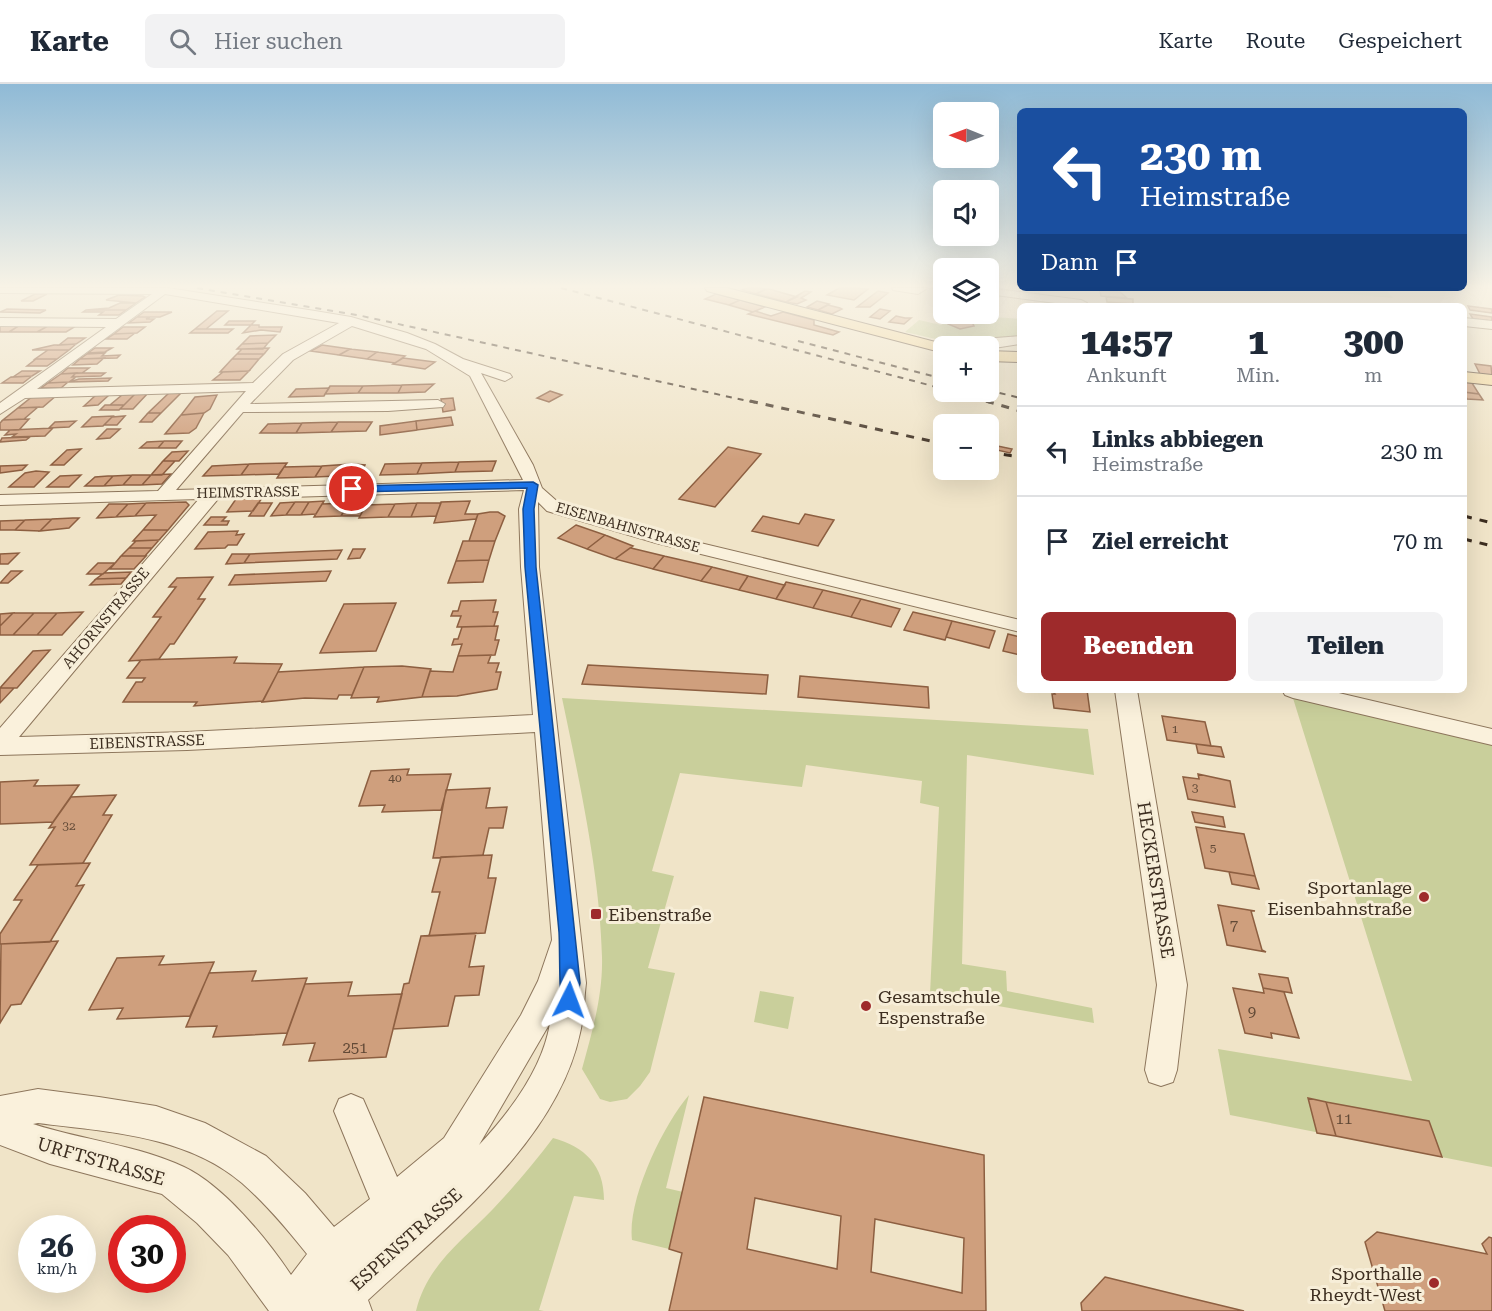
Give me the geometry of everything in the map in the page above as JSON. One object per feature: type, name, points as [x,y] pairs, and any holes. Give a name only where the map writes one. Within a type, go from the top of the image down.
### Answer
[{"type":"main road","points":[[999,356],[1017,357]]},
{"type":"main road","points":[[1467,377],[1492,380]]},
{"type":"street","points":[[0,410],[87,345]]},
{"type":"street","points":[[164,494],[257,387],[288,357],[309,345]]},
{"type":"street","name":"EISENBAHNSTRASSE","points":[[425,345],[463,363],[475,374],[525,465],[538,495],[553,507],[662,539],[1017,625]]},
{"type":"street","points":[[463,363],[505,377]]},
{"type":"street","points":[[22,394],[257,387]]},
{"type":"street","points":[[238,408],[370,406],[396,408],[438,404]]},
{"type":"street","name":"HEIMSTRASSE","points":[[0,500],[533,485]]},
{"type":"street","name":"ESPENSTRASSE","points":[[290,1310],[349,1302],[478,1172],[514,1132],[547,1078],[564,1034],[571,983],[568,932],[530,567],[528,509],[533,485]]},
{"type":"street","name":"AHORNSTRASSE","points":[[0,745],[214,493]]},
{"type":"street","name":"HECKERSTRASSE","points":[[1126,693],[1172,985],[1161,1070]]},
{"type":"street","points":[[1306,693],[1492,736]]},
{"type":"street","name":"EIBENSTRASSE","points":[[0,745],[187,741],[545,723]]},
{"type":"street","name":"ESPENSTRASSE","points":[[290,1310],[331,1253],[456,1150],[532,1026],[552,984],[568,932]]},
{"type":"street","points":[[0,1113],[38,1106],[99,1114],[156,1122],[205,1140],[253,1169],[292,1206],[331,1253],[349,1302]]},
{"type":"street","points":[[351,1111],[391,1205]]},
{"type":"street","name":"URFTSTRASSE","points":[[0,1126],[23,1140],[140,1169],[177,1183],[222,1222],[267,1270],[290,1310]]},
{"type":"green space","name":"Sportanlage Eisenbahnstraße","points":[[1292,695],[1492,745],[1492,1167],[1230,1115],[1218,1049],[1412,1081]]},
{"type":"green space","points":[[562,698],[1088,729],[1094,775],[967,755],[962,964],[1006,971],[1007,991],[1092,1008],[1094,1023],[930,994],[939,807],[920,803],[922,781],[806,765],[802,787],[680,773],[652,871],[674,876],[648,968],[675,973],[650,1072],[627,1099],[610,1102],[600,1099],[582,1069],[601,986],[602,957],[597,893],[588,827]]},
{"type":"green space","points":[[760,991],[794,997],[788,1029],[754,1022]]},
{"type":"green space","points":[[689,1095],[666,1188],[683,1192],[669,1249],[632,1240],[635,1205],[641,1184],[668,1125]]},
{"type":"green space","points":[[553,1138],[583,1152],[590,1159],[601,1177],[604,1200],[574,1196],[539,1310],[544,1311],[416,1311],[428,1280],[437,1267],[509,1192]]},
{"type":"building","points":[[53,345],[75,345],[69,350],[32,350]]},
{"type":"building","points":[[241,345],[266,345],[263,349],[237,349]]},
{"type":"building","points":[[322,345],[350,349],[339,355],[311,351]]},
{"type":"building","points":[[95,348],[112,348],[105,352],[88,353]]},
{"type":"building","points":[[269,348],[264,354],[237,354],[242,349]]},
{"type":"building","points":[[350,349],[377,352],[367,359],[339,355]]},
{"type":"building","points":[[48,350],[69,350],[57,359],[35,359]]},
{"type":"building","points":[[377,352],[405,356],[395,363],[367,359]]},
{"type":"building","points":[[105,353],[102,356],[120,355],[117,358],[80,359],[87,354]]},
{"type":"building","points":[[237,354],[264,354],[259,359],[232,359]]},
{"type":"building","points":[[104,358],[97,364],[73,365],[80,359]]},
{"type":"building","points":[[403,358],[435,362],[425,369],[393,364]]},
{"type":"building","points":[[36,359],[57,359],[47,366],[27,366]]},
{"type":"building","points":[[232,359],[259,359],[249,371],[220,372]]},
{"type":"building","points":[[1475,364],[1491,366],[1492,376],[1480,374]]},
{"type":"building","points":[[68,368],[89,368],[82,373],[61,374]]},
{"type":"building","points":[[22,371],[40,371],[32,376],[13,377]]},
{"type":"building","points":[[249,371],[240,380],[213,380],[223,372]]},
{"type":"building","points":[[76,373],[105,373],[101,376],[72,377]]},
{"type":"building","points":[[76,373],[72,377],[76,377],[69,382],[48,383],[61,374]]},
{"type":"building","points":[[32,376],[23,383],[2,383],[11,377]]},
{"type":"building","points":[[111,378],[108,381],[69,382],[79,379]]},
{"type":"building","points":[[68,382],[61,388],[41,388],[48,383]]},
{"type":"building","points":[[1467,382],[1472,383],[1479,394],[1467,392]]},
{"type":"building","points":[[434,384],[425,392],[398,393],[402,385]]},
{"type":"building","points":[[402,385],[398,393],[358,393],[363,386]]},
{"type":"building","points":[[330,386],[363,386],[358,393],[325,394]]},
{"type":"building","points":[[329,388],[324,396],[289,397],[296,389]]},
{"type":"building","points":[[171,391],[183,391],[161,413],[148,413]]},
{"type":"building","points":[[550,391],[562,395],[549,402],[537,398]]},
{"type":"building","points":[[137,392],[149,392],[133,409],[120,409]]},
{"type":"building","points":[[1467,392],[1479,394],[1483,400],[1467,399]]},
{"type":"building","points":[[135,394],[124,405],[110,405],[122,395]]},
{"type":"building","points":[[57,395],[43,407],[18,408],[33,396]]},
{"type":"building","points":[[96,395],[109,395],[98,405],[84,406]]},
{"type":"building","points":[[217,395],[210,409],[204,413],[181,415],[195,397]]},
{"type":"building","points":[[453,398],[455,410],[443,412],[441,399]]},
{"type":"building","points":[[105,405],[124,405],[119,410],[100,410]]},
{"type":"building","points":[[38,407],[24,419],[3,420],[18,408]]},
{"type":"building","points":[[148,413],[161,413],[152,422],[140,422]]},
{"type":"building","points":[[204,413],[196,428],[189,433],[165,434],[181,415]]},
{"type":"building","points":[[113,416],[103,426],[82,427],[92,417]]},
{"type":"building","points":[[125,416],[117,425],[104,425],[112,417]]},
{"type":"building","points":[[451,417],[453,425],[417,430],[416,421]]},
{"type":"building","points":[[29,419],[19,430],[0,430],[0,423],[3,420]]},
{"type":"building","points":[[76,421],[69,427],[49,428],[55,422]]},
{"type":"building","points":[[416,421],[417,430],[380,435],[380,426]]},
{"type":"building","points":[[338,422],[331,432],[296,433],[302,423]]},
{"type":"building","points":[[338,422],[372,422],[366,431],[331,432]]},
{"type":"building","points":[[302,423],[296,433],[260,433],[268,424]]},
{"type":"building","points":[[53,428],[45,436],[12,437],[16,434],[5,435],[10,430]]},
{"type":"building","points":[[107,429],[120,429],[110,438],[97,439]]},
{"type":"building","points":[[30,437],[26,440],[0,442],[2,438]]},
{"type":"building","points":[[164,441],[182,441],[176,448],[158,448]]},
{"type":"building","points":[[164,441],[158,448],[140,448],[147,442]]},
{"type":"building","points":[[999,446],[1012,449],[1010,453],[999,450]]},
{"type":"building","points":[[728,447],[761,454],[715,507],[679,499]]},
{"type":"building","points":[[81,449],[64,465],[51,465],[67,450]]},
{"type":"building","points":[[188,451],[179,461],[163,461],[172,452]]},
{"type":"building","points":[[163,461],[175,461],[162,475],[151,475]]},
{"type":"building","points":[[496,461],[492,471],[455,472],[459,462]]},
{"type":"building","points":[[459,462],[455,472],[417,474],[422,463]]},
{"type":"building","points":[[287,463],[279,474],[241,475],[249,464]]},
{"type":"building","points":[[422,463],[417,474],[380,475],[385,464]]},
{"type":"building","points":[[249,464],[241,475],[203,476],[212,466]]},
{"type":"building","points":[[27,465],[22,470],[0,473],[0,466]]},
{"type":"building","points":[[365,465],[360,475],[315,477],[322,466]]},
{"type":"building","points":[[322,466],[315,477],[277,478],[284,467]]},
{"type":"building","points":[[49,472],[34,487],[9,487],[25,473]]},
{"type":"building","points":[[171,474],[162,484],[142,485],[151,475]]},
{"type":"building","points":[[81,475],[69,487],[47,487],[60,476]]},
{"type":"building","points":[[132,475],[151,475],[142,485],[123,485]]},
{"type":"building","points":[[132,475],[123,485],[104,486],[113,476]]},
{"type":"building","points":[[113,476],[104,486],[85,486],[95,477]]},
{"type":"building","points":[[262,498],[253,511],[227,512],[236,499]]},
{"type":"building","points":[[324,501],[316,514],[301,515],[309,502]]},
{"type":"building","points":[[470,501],[465,514],[478,514],[476,519],[434,523],[441,502]]},
{"type":"building","points":[[186,502],[189,505],[168,530],[143,530],[156,515],[135,516],[146,503]]},
{"type":"building","points":[[295,502],[286,515],[271,516],[280,503]]},
{"type":"building","points":[[295,502],[309,502],[301,515],[286,515]]},
{"type":"building","points":[[146,503],[135,516],[116,517],[128,504]]},
{"type":"building","points":[[258,503],[272,503],[264,516],[249,516]]},
{"type":"building","points":[[349,503],[341,516],[314,517],[322,504]]},
{"type":"building","points":[[349,503],[367,503],[360,516],[341,516]]},
{"type":"building","points":[[417,503],[441,503],[436,516],[411,517]]},
{"type":"building","points":[[417,503],[411,517],[388,517],[395,504]]},
{"type":"building","points":[[109,504],[128,504],[116,517],[97,518]]},
{"type":"building","points":[[395,504],[388,517],[359,518],[366,505]]},
{"type":"building","points":[[498,512],[505,516],[495,541],[469,541],[478,514]]},
{"type":"building","points":[[805,514],[834,520],[818,546],[752,531],[763,516],[799,524]]},
{"type":"building","points":[[211,517],[226,517],[222,521],[229,521],[227,525],[204,525]]},
{"type":"building","points":[[79,518],[69,528],[40,531],[52,519]]},
{"type":"building","points":[[52,519],[40,531],[15,530],[25,520]]},
{"type":"building","points":[[25,520],[15,530],[0,530],[0,521]]},
{"type":"building","points":[[576,525],[605,535],[587,549],[558,538]]},
{"type":"building","points":[[143,530],[168,530],[159,540],[133,541]]},
{"type":"building","points":[[238,531],[236,535],[244,534],[237,545],[228,545],[225,548],[195,549],[208,532]]},
{"type":"building","points":[[605,535],[633,546],[615,559],[587,549]]},
{"type":"building","points":[[159,540],[152,548],[129,548],[136,541]]},
{"type":"building","points":[[463,541],[495,541],[489,560],[456,561]]},
{"type":"building","points":[[129,548],[152,548],[145,556],[121,556]]},
{"type":"building","points":[[630,548],[664,556],[653,569],[615,559]]},
{"type":"building","points":[[353,549],[365,549],[360,558],[348,559]]},
{"type":"building","points":[[342,550],[337,559],[244,563],[250,554]]},
{"type":"building","points":[[19,553],[8,564],[0,564],[0,554]]},
{"type":"building","points":[[232,554],[250,554],[244,563],[226,564]]},
{"type":"building","points":[[121,556],[146,556],[134,569],[110,569]]},
{"type":"building","points":[[664,556],[712,567],[701,581],[653,569]]},
{"type":"building","points":[[489,560],[483,582],[448,583],[456,561]]},
{"type":"building","points":[[98,563],[115,563],[103,574],[87,574]]},
{"type":"building","points":[[712,567],[748,576],[739,590],[701,581]]},
{"type":"building","points":[[11,571],[22,571],[8,583],[0,583]]},
{"type":"building","points":[[331,571],[326,581],[229,585],[235,575]]},
{"type":"building","points":[[131,572],[126,578],[96,579],[104,573]]},
{"type":"building","points":[[748,576],[785,585],[776,599],[739,590]]},
{"type":"building","points":[[213,577],[198,599],[205,599],[174,644],[170,644],[159,659],[129,661],[161,617],[153,617],[176,587],[169,587],[177,578]]},
{"type":"building","points":[[126,578],[121,584],[90,585],[96,579]]},
{"type":"building","points":[[786,582],[823,590],[813,608],[776,599]]},
{"type":"building","points":[[823,590],[861,599],[851,617],[813,608]]},
{"type":"building","points":[[861,599],[900,609],[891,627],[851,617]]},
{"type":"building","points":[[496,600],[493,612],[498,612],[494,626],[457,627],[461,616],[451,616],[453,611],[458,611],[461,601]]},
{"type":"building","points":[[396,603],[376,651],[320,653],[344,604]]},
{"type":"building","points":[[83,612],[62,635],[37,635],[57,613]]},
{"type":"building","points":[[913,612],[952,621],[945,640],[904,630]]},
{"type":"building","points":[[13,613],[34,613],[13,635],[0,635],[0,626]]},
{"type":"building","points":[[13,613],[0,626],[0,614]]},
{"type":"building","points":[[34,613],[57,613],[37,635],[13,635]]},
{"type":"building","points":[[952,621],[995,631],[989,648],[946,637]]},
{"type":"building","points":[[498,626],[495,640],[499,640],[495,655],[458,656],[462,644],[452,645],[454,639],[458,639],[462,627]]},
{"type":"building","points":[[1008,634],[1017,636],[1017,654],[1003,651]]},
{"type":"building","points":[[50,650],[17,688],[0,688],[33,651]]},
{"type":"building","points":[[491,655],[488,663],[499,663],[496,672],[501,672],[497,689],[457,696],[422,697],[430,671],[453,672],[458,656]]},
{"type":"building","points":[[237,657],[234,663],[282,664],[263,701],[194,706],[197,702],[123,702],[136,682],[142,682],[145,678],[127,678],[141,660]]},
{"type":"building","points":[[588,665],[768,675],[766,694],[582,684]]},
{"type":"building","points":[[402,666],[431,669],[422,697],[377,702],[379,697],[351,698],[364,667]]},
{"type":"building","points":[[364,667],[352,695],[339,695],[337,699],[305,698],[262,702],[278,672]]},
{"type":"building","points":[[800,676],[928,687],[929,708],[798,697]]},
{"type":"building","points":[[0,688],[14,688],[0,703]]},
{"type":"building","points":[[1087,693],[1090,712],[1054,708],[1052,694]]},
{"type":"building","points":[[1162,716],[1205,722],[1211,746],[1167,740]]},
{"type":"building","points":[[1196,744],[1221,747],[1224,757],[1198,753]]},
{"type":"building","points":[[409,769],[407,775],[451,774],[441,810],[382,812],[385,805],[359,806],[371,771]]},
{"type":"building","points":[[1198,774],[1230,781],[1235,807],[1188,799],[1183,777],[1199,779]]},
{"type":"building","points":[[38,780],[34,786],[79,785],[53,822],[0,824],[0,782]]},
{"type":"building","points":[[490,788],[486,808],[507,807],[503,828],[489,828],[483,855],[433,858],[446,790]]},
{"type":"building","points":[[116,795],[103,815],[112,815],[83,863],[30,865],[55,827],[49,828],[71,797]]},
{"type":"building","points":[[1192,812],[1223,817],[1225,827],[1195,822]]},
{"type":"building","points":[[1196,827],[1244,834],[1255,876],[1205,868]]},
{"type":"building","points":[[492,855],[488,878],[496,878],[485,933],[429,936],[440,892],[432,892],[441,857]]},
{"type":"building","points":[[90,863],[76,886],[84,885],[50,942],[0,944],[0,934],[22,900],[14,900],[38,865]]},
{"type":"building","points":[[1229,872],[1255,876],[1259,889],[1232,884]]},
{"type":"building","points":[[1218,905],[1255,911],[1251,911],[1262,950],[1266,952],[1227,945]]},
{"type":"building","points":[[476,933],[469,967],[484,966],[479,995],[455,996],[448,1026],[393,1029],[404,984],[409,983],[421,936]]},
{"type":"building","points":[[58,941],[21,1004],[11,1005],[0,1023],[1,944]]},
{"type":"building","points":[[164,956],[159,965],[214,962],[190,1016],[117,1019],[123,1008],[89,1010],[117,958]]},
{"type":"building","points":[[256,971],[252,981],[307,978],[287,1033],[213,1037],[217,1026],[186,1027],[209,973]]},
{"type":"building","points":[[1259,974],[1288,978],[1292,993],[1263,988]]},
{"type":"building","points":[[352,982],[348,996],[402,994],[386,1057],[309,1061],[315,1043],[283,1045],[305,984]]},
{"type":"building","points":[[1233,988],[1264,993],[1263,988],[1284,992],[1299,1038],[1271,1033],[1272,1038],[1245,1033]]},
{"type":"building","points":[[704,1097],[984,1155],[986,1311],[669,1311],[682,1253],[669,1249]],"holes":[[[755,1198],[841,1216],[837,1269],[747,1249]],[[875,1219],[964,1238],[962,1293],[871,1272]]]},
{"type":"building","points":[[1308,1098],[1326,1102],[1336,1136],[1317,1133]]},
{"type":"building","points":[[1326,1102],[1429,1121],[1442,1157],[1336,1136]]},
{"type":"building","name":"Sporthalle Rheydt-West","points":[[1377,1232],[1487,1254],[1482,1244],[1489,1237],[1492,1238],[1492,1311],[1385,1311],[1365,1242]]},
{"type":"building","points":[[1105,1277],[1244,1311],[1082,1311],[1081,1303]]},
{"type":"railway","points":[[495,345],[757,403]]},
{"type":"railway","points":[[778,345],[933,386]]},
{"type":"railway","points":[[814,345],[933,376]]},
{"type":"railway","points":[[999,393],[1017,397]]},
{"type":"railway","points":[[750,401],[933,442]]},
{"type":"railway","points":[[989,402],[1017,410]]},
{"type":"railway","points":[[999,454],[1017,457]]},
{"type":"railway","points":[[1467,517],[1492,523]]},
{"type":"railway","points":[[1467,540],[1492,546]]},
{"type":"place","name":"Sportanlage Eisenbahnstraße","points":[[1424,897]]},
{"type":"place","name":"Eibenstraße","points":[[596,914]]},
{"type":"place","name":"Gesamtschule Espenstraße","points":[[866,1006]]},
{"type":"place","name":"Sporthalle Rheydt-West","points":[[1434,1283]]},
{"type":"route","points":[[352,489],[533,485],[528,509],[530,567],[568,932],[571,983],[569,1000]]}]
